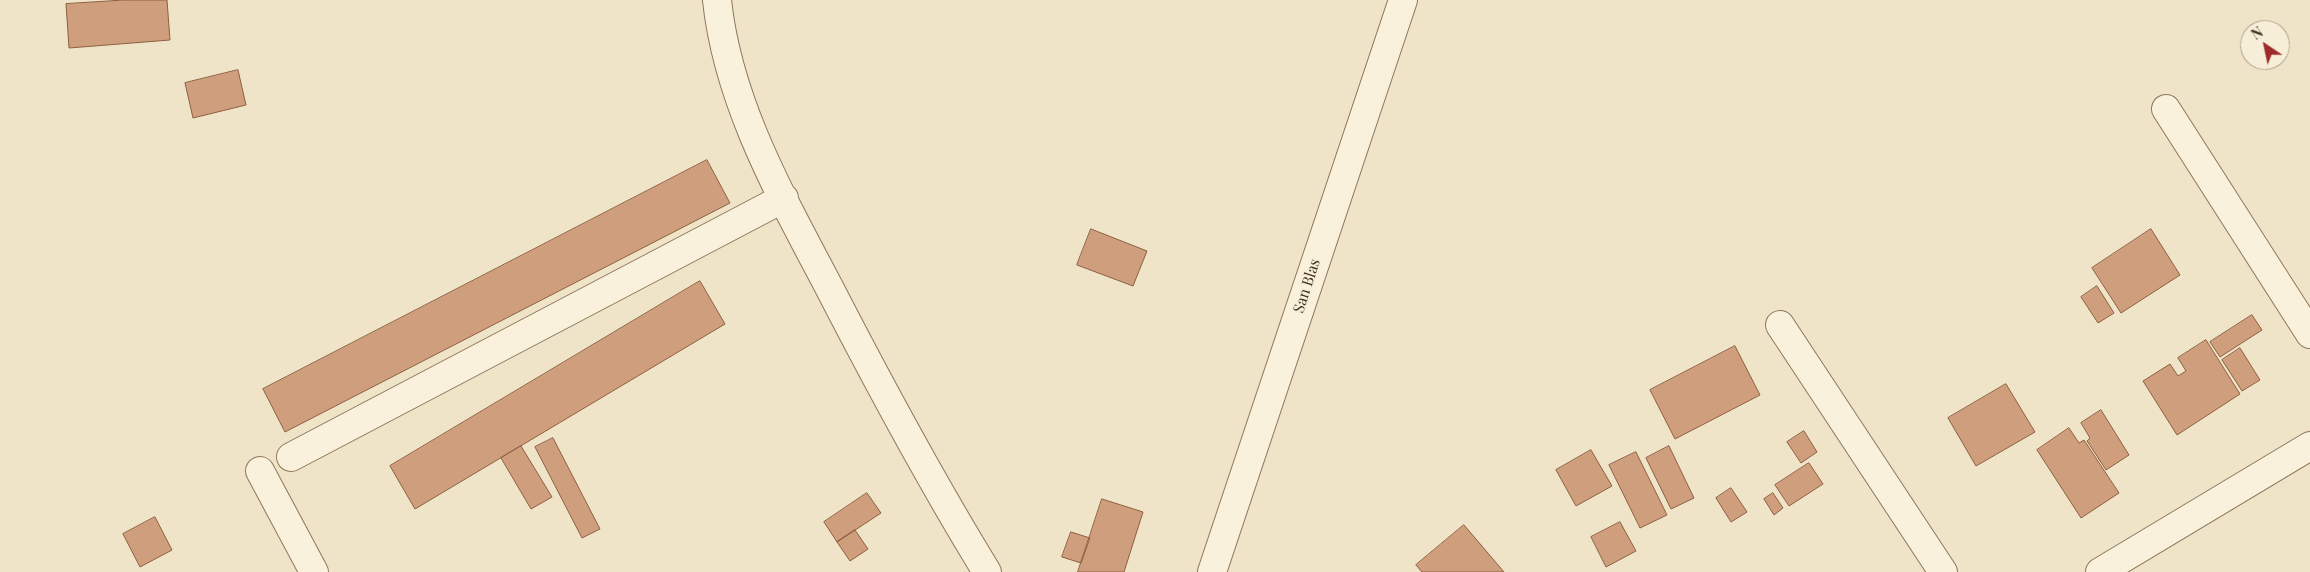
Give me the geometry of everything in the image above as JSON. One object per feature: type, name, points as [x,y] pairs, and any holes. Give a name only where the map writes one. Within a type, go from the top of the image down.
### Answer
[{"type":"street","points":[[717,0],[720,27],[748,126],[861,350],[954,519],[987,572]]},
{"type":"street","name":"San Blas","points":[[1212,572],[1403,0]]},
{"type":"street","points":[[2166,109],[2310,334]]},
{"type":"street","points":[[291,457],[784,198]]},
{"type":"street","points":[[1780,325],[1942,572]]},
{"type":"street","points":[[2100,572],[2310,446]]},
{"type":"street","points":[[260,471],[314,572]]},
{"type":"building","points":[[124,0],[167,0],[170,40],[69,48],[66,4]]},
{"type":"building","points":[[238,70],[246,105],[193,118],[185,83]]},
{"type":"building","points":[[707,160],[730,203],[285,432],[263,389]]},
{"type":"building","points":[[1091,229],[1147,251],[1133,286],[1077,265]]},
{"type":"building","points":[[2151,229],[2180,275],[2121,313],[2092,268]]},
{"type":"building","points":[[700,281],[725,324],[415,509],[390,466]]},
{"type":"building","points":[[2097,286],[2114,313],[2098,323],[2081,297]]},
{"type":"building","points":[[2252,315],[2262,330],[2220,357],[2210,342]]},
{"type":"building","points":[[2206,340],[2240,394],[2177,435],[2143,381],[2170,364],[2178,376],[2186,371],[2178,358]]},
{"type":"building","points":[[1735,346],[1760,395],[1675,439],[1650,390]]},
{"type":"building","points":[[2240,348],[2260,380],[2242,391],[2222,360]]},
{"type":"building","points":[[2006,384],[2035,432],[1976,466],[1948,418]]},
{"type":"building","points":[[2101,410],[2129,455],[2106,470],[2087,441],[2090,438],[2081,423]]},
{"type":"building","points":[[2069,428],[2079,443],[2084,440],[2119,493],[2081,518],[2037,450]]},
{"type":"building","points":[[1804,431],[1817,452],[1801,463],[1787,442]]},
{"type":"building","points":[[553,438],[600,529],[582,538],[535,447]]},
{"type":"building","points":[[521,446],[552,497],[531,509],[501,458]]},
{"type":"building","points":[[1669,446],[1694,498],[1671,509],[1646,458]]},
{"type":"building","points":[[1591,450],[1612,486],[1576,506],[1556,470]]},
{"type":"building","points":[[1636,452],[1667,515],[1640,528],[1609,465]]},
{"type":"building","points":[[1809,463],[1823,484],[1789,506],[1775,485]]},
{"type":"building","points":[[1731,488],[1747,512],[1731,522],[1716,498]]},
{"type":"building","points":[[867,493],[881,513],[837,542],[824,522]]},
{"type":"building","points":[[1773,493],[1783,508],[1774,515],[1764,499]]},
{"type":"building","points":[[1102,499],[1143,512],[1124,572],[1078,572]]},
{"type":"building","points":[[155,517],[172,550],[140,567],[123,534]]},
{"type":"building","points":[[1620,522],[1636,551],[1606,567],[1591,537]]},
{"type":"building","points":[[1464,525],[1504,572],[1422,572],[1416,565]]},
{"type":"building","points":[[855,530],[868,549],[850,561],[837,542]]},
{"type":"building","points":[[1071,532],[1090,538],[1081,563],[1062,557]]}]
